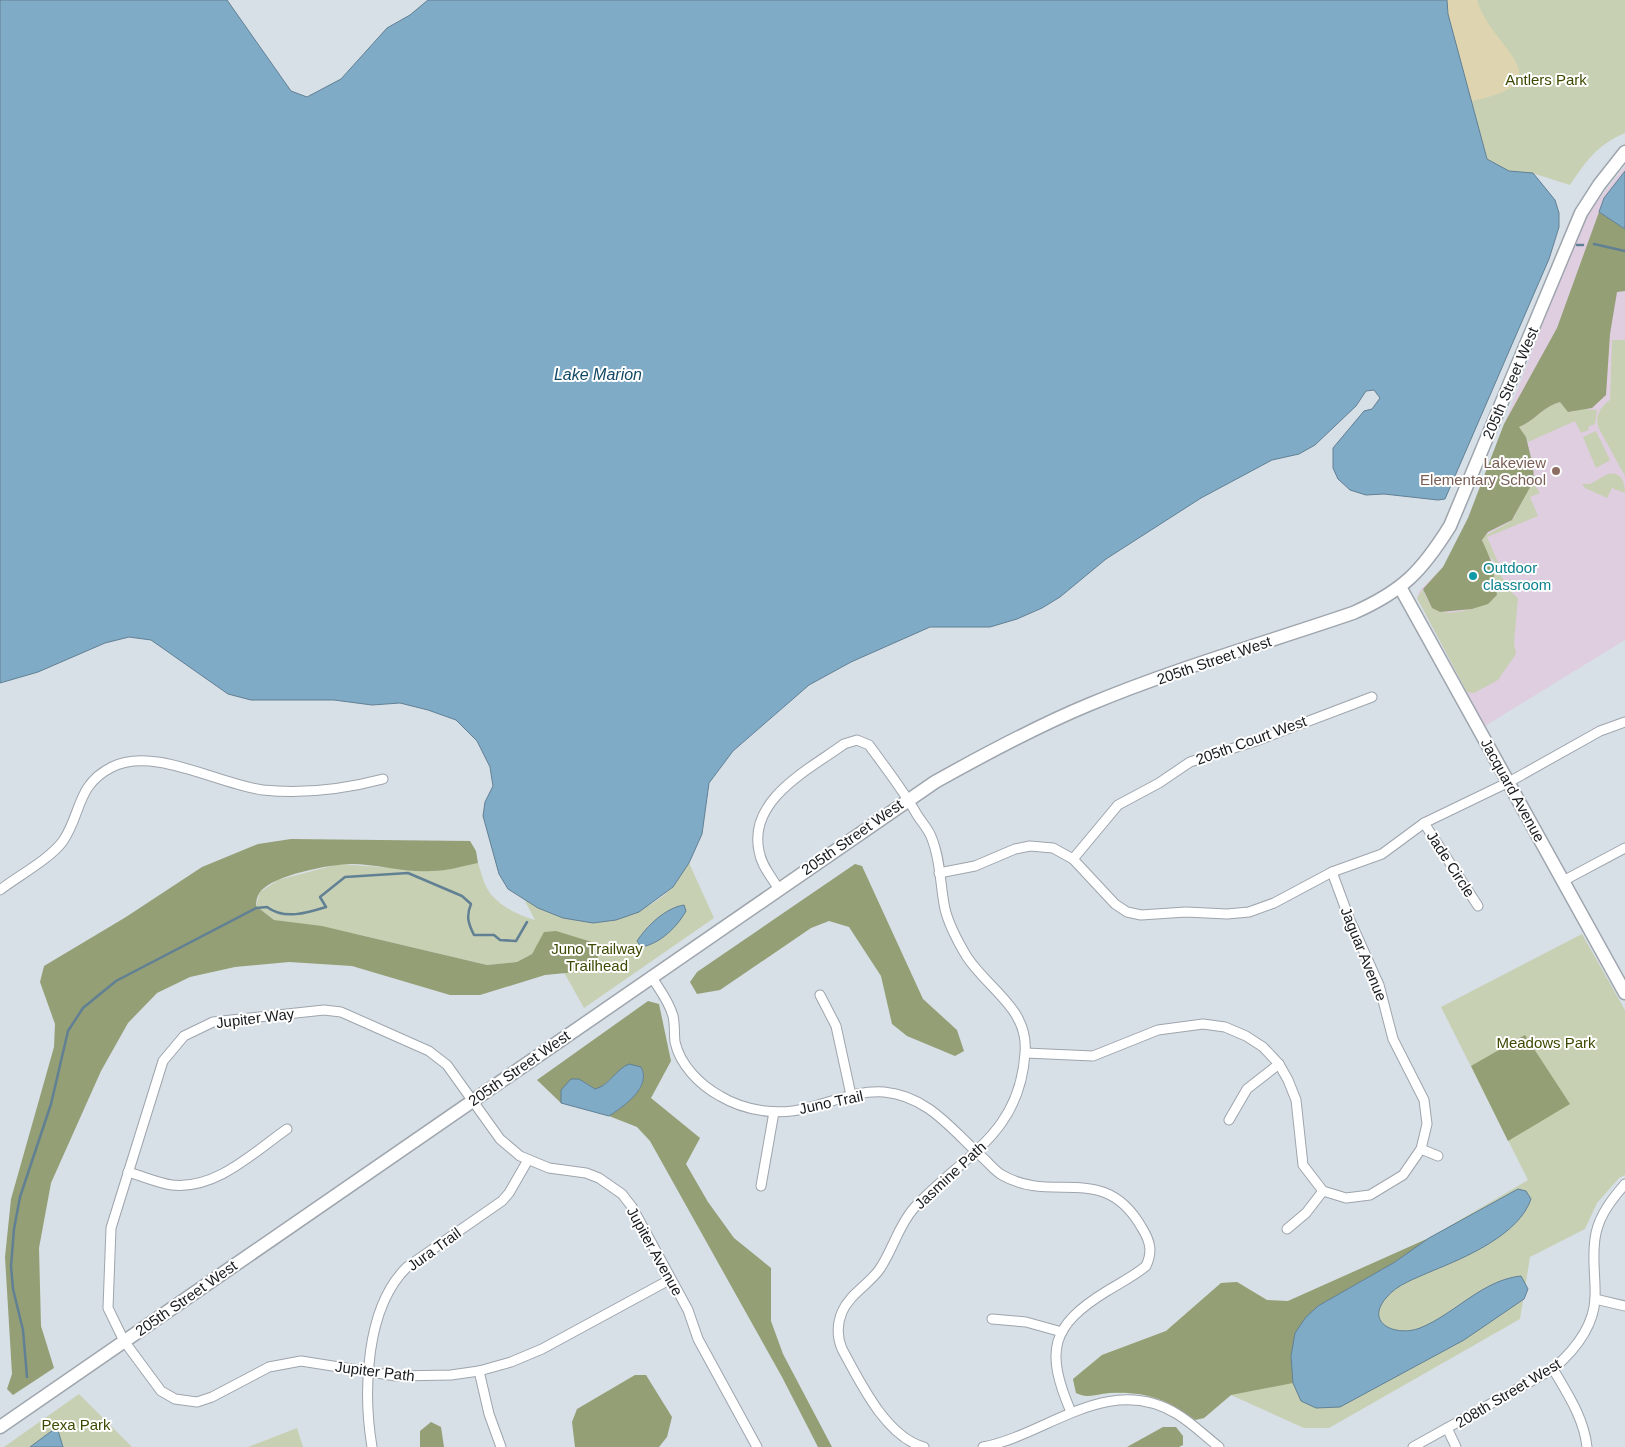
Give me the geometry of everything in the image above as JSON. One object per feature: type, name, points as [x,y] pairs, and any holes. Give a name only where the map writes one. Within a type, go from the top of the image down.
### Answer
[{"type":"street","name":"205th Street West","points":[[0,1427],[907,799],[1001,746],[1089,705],[1164,677],[1353,613],[1378,602],[1400,587],[1430,558],[1450,526],[1581,213],[1610,169],[1625,152]]},
{"type":"street","name":"Jacquard Avenue","points":[[1400,587],[1625,993]]},
{"type":"street","name":"205th Court West","points":[[1073,859],[1118,805],[1159,783],[1190,762],[1256,741],[1372,697]]},
{"type":"street","points":[[939,873],[975,866],[1030,846],[1053,848],[1073,859],[1115,904],[1127,912],[1141,915],[1186,912],[1227,914],[1249,912],[1274,903],[1332,872],[1382,854],[1424,823],[1508,782],[1600,731],[1625,722]]},
{"type":"street","name":"Jasmine Path","points":[[778,888],[764,867],[759,851],[758,832],[763,814],[779,792],[844,744],[856,740],[869,745],[932,837],[946,910],[956,939],[977,971],[1016,1011],[1024,1032],[1026,1053],[1021,1079],[1011,1106],[996,1131],[977,1152],[910,1213],[883,1264],[868,1283],[845,1306],[839,1321],[839,1337],[842,1349],[882,1416],[902,1438],[924,1447]]},
{"type":"street","points":[[0,890],[62,842],[84,792],[101,774],[123,762],[135,760],[161,762],[230,784],[266,790],[346,787],[383,779]]},
{"type":"street","name":"Jade Circle","points":[[1424,823],[1478,906]]},
{"type":"street","points":[[1563,881],[1625,848]]},
{"type":"street","name":"Jaguar Avenue","points":[[1323,1191],[1346,1198],[1370,1195],[1403,1175],[1421,1150],[1427,1124],[1424,1100],[1393,1039],[1379,985],[1349,918],[1332,872]]},
{"type":"street","name":"Juno Trail","points":[[651,976],[669,1005],[680,1055],[694,1076],[719,1096],[736,1104],[774,1112],[805,1109],[851,1095],[884,1092],[918,1101],[942,1117],[1001,1174],[1028,1186],[1083,1186],[1111,1195],[1130,1211],[1147,1237],[1151,1252],[1146,1266],[1080,1308],[1062,1332]]},
{"type":"street","points":[[820,995],[836,1026],[851,1095]]},
{"type":"street","name":"Jupiter Way","points":[[124,1341],[108,1308],[111,1228],[163,1061],[184,1036],[214,1022],[324,1010],[341,1012],[429,1051],[447,1065],[472,1100]]},
{"type":"street","points":[[1026,1053],[1093,1056],[1158,1030],[1203,1024],[1225,1028],[1246,1036],[1263,1048],[1279,1064],[1288,1080],[1296,1100],[1303,1165],[1323,1191],[1306,1213],[1287,1229]]},
{"type":"street","points":[[1229,1120],[1247,1089],[1279,1064]]},
{"type":"street","name":"Jupiter Avenue","points":[[472,1100],[500,1139],[528,1160],[549,1168],[586,1173],[611,1185],[632,1207],[688,1310],[698,1340],[757,1447]]},
{"type":"street","points":[[762,1186],[774,1112]]},
{"type":"street","points":[[128,1172],[172,1185],[201,1184],[221,1175],[288,1129]]},
{"type":"street","points":[[1421,1150],[1438,1156]]},
{"type":"street","name":"Jura Trail","points":[[372,1447],[369,1418],[369,1373],[378,1314],[385,1297],[394,1281],[415,1261],[502,1201],[509,1193],[528,1160]]},
{"type":"street","name":"208th Street West","points":[[1413,1447],[1554,1369],[1582,1339],[1590,1320],[1595,1299],[1593,1253],[1596,1231],[1608,1204],[1625,1184]]},
{"type":"street","name":"Jupiter Path","points":[[124,1341],[161,1391],[175,1399],[189,1402],[204,1400],[254,1374],[285,1363],[317,1363],[369,1373],[423,1377],[479,1371],[527,1356],[542,1349],[671,1279]]},
{"type":"street","points":[[1595,1299],[1625,1306]]},
{"type":"street","points":[[992,1319],[1026,1322],[1062,1332],[1056,1354],[1056,1368],[1059,1382],[1072,1412]]},
{"type":"street","points":[[1554,1369],[1578,1415],[1586,1436],[1587,1447]]},
{"type":"street","points":[[479,1371],[501,1447]]},
{"type":"street","points":[[983,1447],[1016,1436],[1072,1412],[1108,1401],[1132,1401],[1155,1405],[1177,1414],[1219,1447]]},
{"type":"street","points":[[1447,1428],[1456,1447]]},
{"type":"shaded area","name":"Lakeview Elementary School","points":[[1625,166],[1625,640],[1485,726],[1417,598],[1419,591],[1443,567],[1468,518],[1583,219]]},
{"type":"green space","name":"Antlers Park","points":[[1447,0],[1625,0],[1625,133],[1607,143],[1593,154],[1570,185],[1532,173],[1509,172],[1487,159],[1448,14]]},
{"type":"green space","points":[[1599,212],[1625,229],[1625,291],[1617,292],[1610,334],[1606,395],[1592,408],[1568,412],[1560,402],[1554,404],[1519,427],[1526,437],[1533,466],[1534,480],[1512,520],[1488,532],[1482,540],[1492,563],[1497,595],[1488,604],[1472,609],[1440,612],[1432,608],[1423,589],[1443,567],[1468,518],[1504,424],[1557,328]]},
{"type":"green space","points":[[1612,340],[1625,340],[1625,476],[1599,429],[1597,420],[1601,409],[1610,400]]},
{"type":"green space","points":[[1560,402],[1569,412],[1583,409],[1597,410],[1595,424],[1588,427],[1589,430],[1581,433],[1575,421],[1528,442],[1519,427],[1548,407]]},
{"type":"green space","points":[[1596,431],[1610,460],[1596,468],[1583,437]]},
{"type":"green space","points":[[1608,474],[1616,474],[1621,478],[1625,493],[1612,488],[1607,498],[1585,488],[1582,484],[1590,484]]},
{"type":"green space","points":[[1530,484],[1534,484],[1540,493],[1530,497],[1538,516],[1487,537],[1500,567],[1485,550],[1483,537],[1514,518]]},
{"type":"green space","points":[[1492,563],[1510,590],[1518,598],[1514,643],[1516,654],[1498,680],[1474,693],[1467,692],[1417,598],[1423,589],[1433,607],[1438,611],[1451,613],[1487,603],[1497,595]]},
{"type":"green space","name":"Juno Trailway Trailhead","points":[[291,839],[470,841],[476,851],[478,863],[438,871],[412,871],[351,864],[303,872],[277,880],[260,892],[256,906],[274,920],[322,926],[487,965],[517,962],[532,954],[544,932],[556,931],[592,942],[598,954],[597,970],[545,975],[480,995],[450,995],[352,966],[289,962],[235,967],[190,977],[157,993],[128,1023],[101,1071],[51,1183],[39,1248],[41,1326],[54,1368],[13,1395],[7,1389],[12,1374],[5,1257],[11,1199],[54,1047],[55,1024],[40,982],[44,966],[126,917],[202,867],[258,844]]},
{"type":"green space","name":"Juno Trailway Trailhead","points":[[478,863],[488,890],[497,900],[515,913],[535,920],[524,899],[542,909],[561,916],[581,920],[600,920],[619,918],[655,902],[672,888],[689,863],[714,918],[584,1008],[543,935],[532,954],[517,962],[487,965],[356,934],[274,920],[256,906],[260,892],[278,880],[339,864],[434,871]]},
{"type":"green space","points":[[855,864],[862,866],[923,999],[957,1030],[964,1051],[955,1056],[907,1036],[892,1024],[881,976],[849,927],[829,921],[811,928],[720,990],[697,994],[690,982],[697,972]]},
{"type":"green space","name":"Meadows Park","points":[[1582,934],[1625,1010],[1625,1175],[1619,1178],[1597,1203],[1585,1229],[1530,1257],[1520,1319],[1329,1428],[1304,1428],[1231,1395],[1204,1418],[1195,1420],[1165,1402],[1145,1395],[1109,1393],[1088,1396],[1076,1393],[1073,1379],[1102,1355],[1166,1331],[1221,1283],[1237,1282],[1267,1300],[1288,1301],[1429,1238],[1528,1180],[1441,1007]]},
{"type":"green space","points":[[648,1001],[659,1004],[671,1061],[651,1098],[700,1138],[686,1164],[708,1202],[734,1238],[771,1268],[771,1321],[783,1354],[832,1447],[818,1447],[782,1377],[650,1141],[637,1127],[609,1116],[629,1101],[640,1089],[643,1082],[641,1067],[620,1071],[600,1088],[595,1089],[579,1079],[561,1090],[561,1103],[537,1080]]},
{"type":"green space","points":[[1525,1035],[1570,1104],[1508,1141],[1471,1066]]},
{"type":"green space","points":[[1429,1238],[1395,1262],[1318,1306],[1291,1356],[1293,1383],[1231,1395],[1204,1418],[1195,1420],[1165,1402],[1145,1395],[1109,1393],[1088,1396],[1076,1393],[1073,1379],[1102,1355],[1166,1331],[1221,1283],[1237,1282],[1267,1300],[1288,1301]]},
{"type":"green space","points":[[635,1375],[646,1375],[672,1417],[667,1437],[659,1447],[575,1447],[572,1422],[577,1409]]},
{"type":"green space","name":"Pexa Park","points":[[79,1394],[132,1447],[4,1447]]},
{"type":"green space","points":[[431,1422],[441,1427],[444,1447],[420,1447],[420,1431]]},
{"type":"green space","points":[[1163,1427],[1176,1427],[1183,1436],[1183,1445],[1179,1447],[1127,1447]]},
{"type":"green space","points":[[297,1428],[303,1447],[248,1447]]},
{"type":"sand","points":[[1447,0],[1477,0],[1485,18],[1516,62],[1519,74],[1515,84],[1500,93],[1471,101],[1448,14]]},
{"type":"water","name":"Lake Marion","points":[[0,0],[227,0],[291,91],[307,97],[341,79],[387,28],[410,15],[428,0],[1447,0],[1448,14],[1487,159],[1509,171],[1533,173],[1555,200],[1559,213],[1559,227],[1549,259],[1445,499],[1438,500],[1384,494],[1366,495],[1350,490],[1338,479],[1333,468],[1333,448],[1364,411],[1372,409],[1380,398],[1374,390],[1366,391],[1356,406],[1315,445],[1299,454],[1272,460],[1201,498],[1106,559],[1060,597],[1042,608],[1017,619],[990,627],[930,627],[851,662],[809,685],[733,751],[709,783],[702,834],[689,863],[673,887],[639,912],[616,920],[593,923],[563,918],[538,908],[508,889],[499,874],[483,816],[485,802],[493,786],[490,767],[477,741],[456,720],[400,703],[372,705],[334,700],[251,700],[228,694],[151,640],[129,637],[105,643],[38,672],[0,683]]},
{"type":"water","points":[[1625,171],[1625,229],[1599,212],[1604,198]]},
{"type":"water","points":[[684,905],[686,911],[673,929],[661,939],[641,947],[637,941],[651,924],[663,914]]},
{"type":"water","points":[[629,1064],[641,1067],[643,1082],[640,1089],[629,1101],[609,1116],[561,1103],[561,1090],[571,1079],[579,1079],[595,1089],[604,1085],[624,1066]]},
{"type":"water","points":[[1518,1189],[1526,1191],[1531,1199],[1525,1212],[1515,1224],[1489,1244],[1401,1285],[1386,1298],[1380,1307],[1379,1315],[1381,1321],[1386,1326],[1393,1329],[1402,1331],[1420,1328],[1445,1315],[1494,1284],[1521,1276],[1528,1289],[1524,1299],[1464,1340],[1340,1407],[1316,1408],[1301,1401],[1293,1383],[1291,1356],[1295,1333],[1306,1317],[1318,1306],[1395,1262],[1429,1238]]},
{"type":"water","points":[[57,1427],[63,1447],[30,1447]]},
{"type":"waterway","points":[[1594,244],[1625,251]]},
{"type":"waterway","points":[[1577,245],[1583,245]]},
{"type":"waterway","points":[[27,1377],[23,1330],[13,1289],[11,1266],[14,1229],[20,1197],[51,1104],[68,1031],[83,1008],[116,981],[256,908],[267,907],[281,913],[296,914],[326,907],[320,897],[345,877],[408,873],[462,896],[471,904],[468,919],[474,935],[494,935],[500,940],[516,941],[527,922]]},
{"type":"place","name":"Lakeview Elementary School","points":[[1556,471]]},
{"type":"place","name":"Outdoor classroom","points":[[1473,576]]}]
